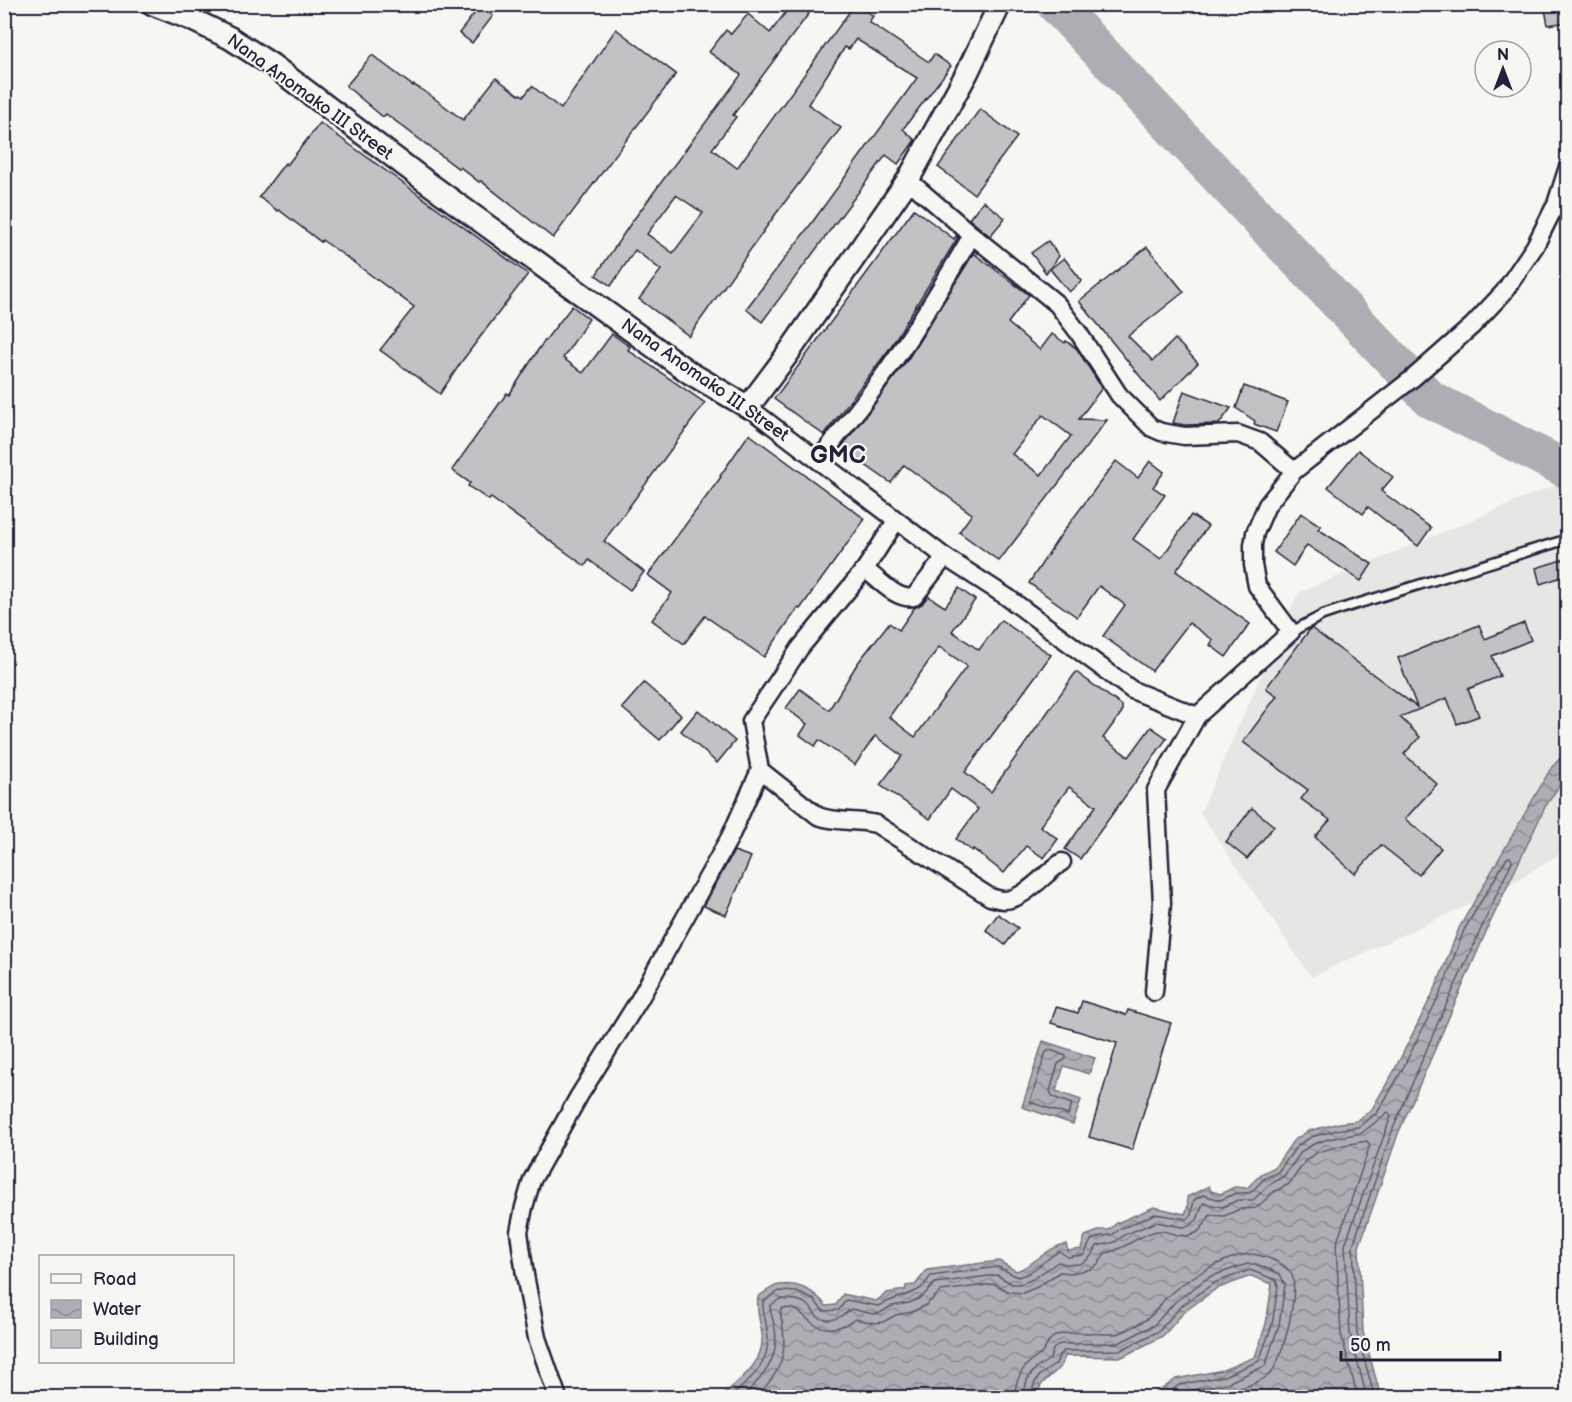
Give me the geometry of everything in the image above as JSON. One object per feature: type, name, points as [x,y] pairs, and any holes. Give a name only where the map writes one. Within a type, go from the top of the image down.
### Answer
[{"type":"street","name":"Nana Anomako III Street","points":[[153,4],[230,38],[272,65],[424,180],[690,373],[748,406],[945,557],[1007,597],[1132,690],[1197,716]]},
{"type":"street","points":[[748,406],[793,347],[908,180],[967,73],[1000,4]]},
{"type":"street","points":[[1154,992],[1162,903],[1156,790],[1197,716],[1291,632],[1257,585],[1253,565],[1255,533],[1267,505],[1294,471],[1413,378],[1472,326],[1504,292],[1535,246],[1556,204],[1568,167]]},
{"type":"street","points":[[908,180],[1057,304],[1113,387],[1152,428],[1184,436],[1238,434],[1260,442],[1294,471]]},
{"type":"street","points":[[819,460],[897,356],[935,299],[972,235]]},
{"type":"street","points":[[558,1398],[537,1338],[519,1232],[532,1180],[579,1096],[639,1000],[730,837],[760,770],[751,721],[800,648],[865,569],[897,521]]},
{"type":"street","points":[[865,569],[900,596],[908,598],[914,597],[945,557]]},
{"type":"street","points":[[760,770],[818,816],[876,824],[990,897],[1003,900],[1013,899],[1062,862]]},
{"type":"lane","points":[[1291,632],[1323,615],[1568,539]]},
{"type":"shaded area","points":[[1567,480],[1567,849],[1509,886],[1311,977],[1200,813],[1298,593]]},
{"type":"water","points":[[1567,750],[1567,774],[1545,807],[1489,925],[1398,1134],[1359,1247],[1363,1332],[1381,1397],[1151,1397],[1176,1379],[1223,1370],[1255,1357],[1266,1324],[1272,1284],[1251,1276],[1216,1289],[1184,1312],[1163,1336],[1122,1357],[1065,1356],[1059,1368],[1042,1384],[1036,1397],[720,1397],[750,1370],[760,1354],[762,1334],[758,1297],[774,1287],[786,1284],[799,1286],[817,1296],[826,1306],[836,1305],[843,1294],[876,1301],[887,1293],[905,1290],[906,1286],[915,1285],[927,1270],[999,1261],[1016,1271],[1059,1245],[1066,1244],[1068,1251],[1081,1249],[1085,1236],[1101,1230],[1109,1230],[1117,1223],[1154,1207],[1185,1214],[1188,1206],[1187,1197],[1209,1186],[1211,1191],[1221,1194],[1234,1187],[1247,1188],[1261,1174],[1275,1167],[1293,1141],[1308,1131],[1356,1121],[1372,1109],[1393,1073],[1436,987],[1459,928],[1550,770]]},
{"type":"water","points":[[1043,1041],[1095,1058],[1089,1074],[1064,1066],[1056,1091],[1081,1100],[1073,1124],[1022,1107]]},
{"type":"building","points":[[792,4],[816,4],[733,115],[736,117],[712,149],[737,168],[855,4],[873,16],[869,22],[929,62],[934,54],[951,66],[903,129],[915,140],[898,164],[886,155],[762,322],[746,309],[917,78],[856,39],[849,49],[845,47],[808,104],[841,128],[775,215],[689,336],[639,299],[661,270],[635,250],[611,286],[596,275],[631,223],[741,75],[709,52],[726,30],[731,34],[748,14],[770,33]],"holes":[[[676,195],[703,213],[673,253],[647,234]]]},
{"type":"building","points":[[1544,4],[1566,4],[1568,22],[1548,25]]},
{"type":"building","points":[[480,6],[493,16],[472,43],[459,33]]},
{"type":"building","points":[[616,29],[676,74],[553,238],[481,181],[479,182],[460,167],[459,169],[386,114],[383,117],[346,86],[372,55],[463,120],[496,78],[519,95],[524,96],[532,86],[561,109]]},
{"type":"building","points":[[980,109],[1017,137],[974,194],[938,167]]},
{"type":"building","points":[[320,123],[528,274],[440,394],[380,350],[414,307],[259,197]]},
{"type":"building","points":[[983,201],[1005,218],[990,236],[969,219]]},
{"type":"building","points":[[914,209],[954,239],[958,237],[890,348],[824,435],[774,399]]},
{"type":"building","points":[[1048,241],[1059,256],[1046,273],[1031,253]]},
{"type":"building","points":[[1147,247],[1184,292],[1128,336],[1153,361],[1175,339],[1198,363],[1160,401],[1079,301]]},
{"type":"building","points":[[975,251],[978,253],[976,255],[1029,295],[1008,323],[1040,350],[1052,334],[1065,343],[1066,341],[1077,349],[1102,388],[1079,419],[1107,420],[999,561],[959,532],[972,514],[904,465],[891,483],[841,448],[908,359]],"holes":[[[1043,415],[1071,436],[1041,475],[1012,454]]]},
{"type":"building","points":[[1064,258],[1082,281],[1069,292],[1050,269]]},
{"type":"building","points":[[572,306],[589,319],[563,358],[583,373],[612,334],[630,347],[628,350],[705,403],[604,541],[644,572],[630,590],[589,560],[585,566],[491,498],[489,500],[468,486],[470,483],[452,470]]},
{"type":"building","points":[[1244,386],[1288,402],[1276,432],[1254,424],[1255,421],[1236,408]]},
{"type":"building","points":[[1184,391],[1231,408],[1219,424],[1173,423]]},
{"type":"building","points":[[749,434],[865,519],[764,657],[705,616],[684,644],[652,620],[672,593],[648,575],[721,477]]},
{"type":"building","points":[[1358,450],[1393,477],[1381,491],[1431,528],[1418,546],[1368,507],[1363,514],[1328,487]]},
{"type":"building","points":[[1116,461],[1138,478],[1150,461],[1164,472],[1153,487],[1165,495],[1133,539],[1161,559],[1191,515],[1208,526],[1176,571],[1250,624],[1226,657],[1210,645],[1213,640],[1189,623],[1152,671],[1103,636],[1125,605],[1099,586],[1077,617],[1029,583],[1060,536]]},
{"type":"building","points":[[1301,513],[1321,526],[1318,529],[1372,564],[1361,581],[1307,545],[1293,566],[1274,552]]},
{"type":"building","points":[[1568,558],[1568,575],[1540,584],[1536,568]]},
{"type":"building","points":[[959,588],[975,600],[952,631],[979,650],[1001,620],[1051,655],[965,772],[991,792],[1076,672],[1122,706],[1122,712],[1103,738],[1129,757],[1151,727],[1167,738],[1080,859],[1065,849],[1096,806],[1069,787],[1040,826],[1058,839],[1044,858],[1026,846],[1004,873],[956,839],[978,809],[951,789],[930,819],[880,785],[902,756],[875,736],[855,765],[819,740],[815,746],[800,735],[807,724],[786,708],[800,689],[829,710],[857,664],[889,623],[899,630],[914,608],[922,604],[928,596],[945,607]],"holes":[[[939,647],[967,666],[915,737],[889,717]]]},
{"type":"building","points":[[1524,623],[1531,640],[1492,656],[1500,676],[1468,689],[1479,716],[1457,724],[1447,698],[1400,717],[1420,737],[1404,754],[1437,784],[1405,819],[1441,848],[1419,875],[1381,845],[1355,874],[1315,837],[1330,820],[1301,799],[1308,790],[1243,742],[1277,696],[1266,688],[1311,628],[1417,707],[1398,658],[1479,625],[1485,639]]},
{"type":"building","points":[[644,683],[681,715],[660,740],[622,708]]},
{"type":"building","points":[[698,710],[735,741],[717,763],[681,731]]},
{"type":"building","points":[[1252,808],[1274,826],[1247,859],[1226,842]]},
{"type":"building","points":[[734,851],[751,857],[726,915],[704,906]]},
{"type":"building","points":[[998,914],[1018,928],[1005,945],[986,930]]},
{"type":"building","points":[[1082,1001],[1126,1015],[1128,1010],[1171,1023],[1132,1150],[1089,1137],[1117,1043],[1051,1023],[1056,1007],[1078,1013]]},
{"type":"waterway","points":[[1055,4],[1430,399],[1568,470]]},
{"type":"district","name":"GMC","points":[[838,455]]}]
